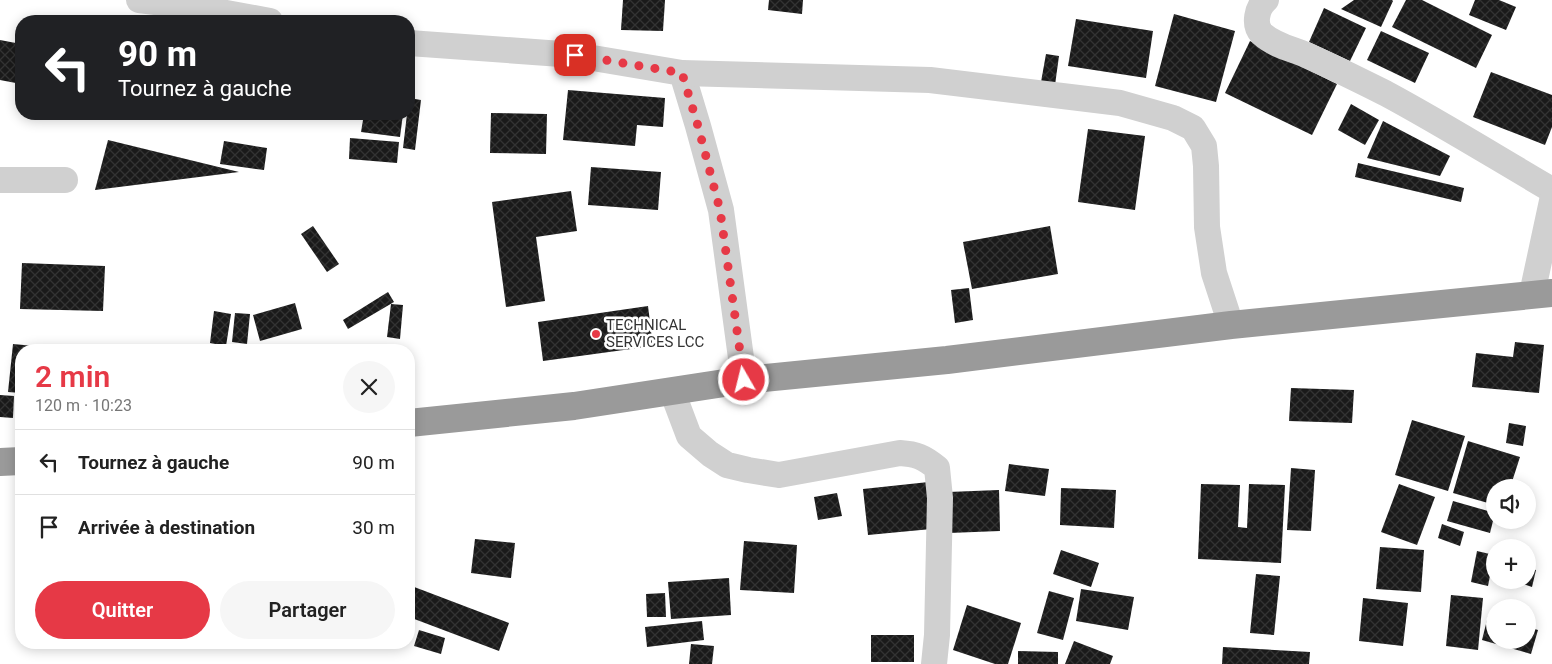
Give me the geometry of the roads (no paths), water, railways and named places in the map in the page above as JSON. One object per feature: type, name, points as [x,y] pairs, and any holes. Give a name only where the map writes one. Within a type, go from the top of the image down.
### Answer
[{"type":"highway","points":[[415,422],[574,406],[744,380],[947,360],[1231,325],[1542,294]]},
{"type":"highway","points":[[0,462],[15,461]]},
{"type":"street","points":[[139,0],[237,15]]},
{"type":"street","points":[[1266,0],[1262,3],[1258,12],[1257,23],[1261,33],[1385,94],[1552,190]]},
{"type":"street","points":[[415,43],[575,55],[682,73],[930,80],[1120,104],[1172,118],[1193,128],[1204,146],[1207,227],[1214,273],[1231,325]]},
{"type":"street","points":[[682,73],[720,210],[744,380]]},
{"type":"street","points":[[0,180],[65,180]]},
{"type":"street","points":[[1542,294],[1552,201]]},
{"type":"street","points":[[672,391],[689,436],[710,454],[727,465],[779,475],[900,453],[916,454],[937,468],[940,498],[937,635],[934,664]]},
{"type":"place","name":"TECHNICAL SERVICES LCC","points":[[596,334]]}]
